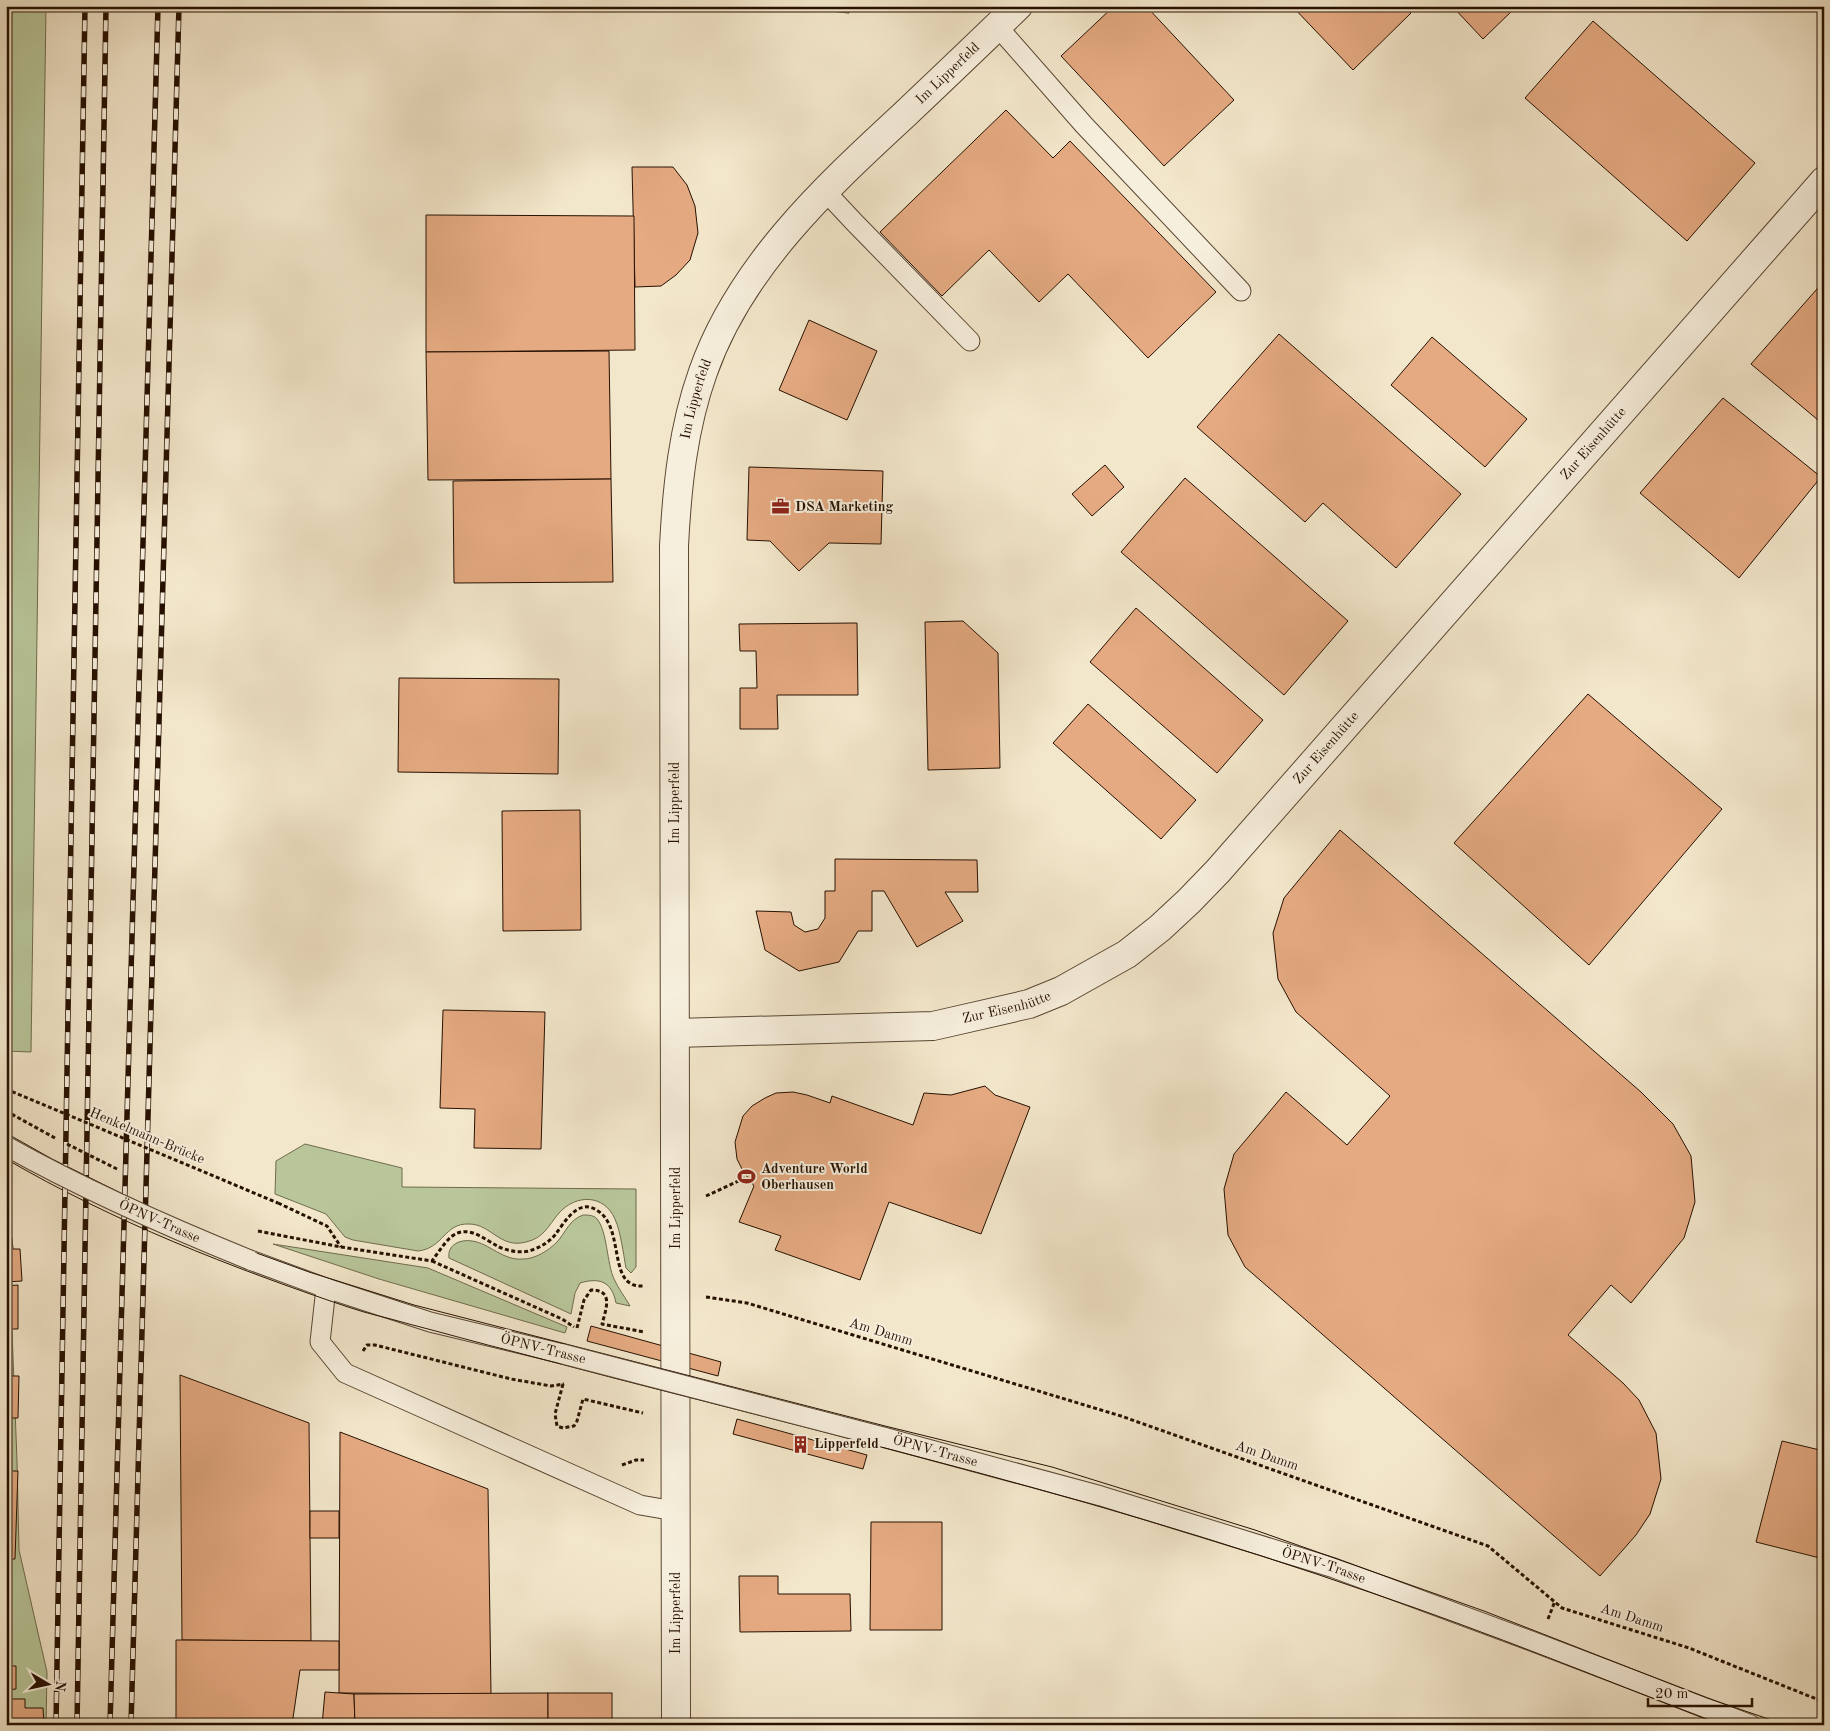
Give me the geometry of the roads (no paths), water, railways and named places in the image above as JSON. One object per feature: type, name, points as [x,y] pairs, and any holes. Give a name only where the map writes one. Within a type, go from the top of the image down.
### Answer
[{"type":"street","name":"Im Lipperfeld","points":[[676,1725],[674,546],[683,452],[693,401],[703,370],[731,312],[748,283],[777,243],[825,190],[1018,6]]},
{"type":"street","name":"Zur Eisenhütte","points":[[675,1032],[933,1026],[1029,1004],[1090,976],[1128,954],[1178,912],[1218,871],[1824,181]]},
{"type":"lane","points":[[997,26],[1084,124],[1241,291]]},
{"type":"lane","points":[[825,190],[970,341]]},
{"type":"lane","name":"ÖPNV-Trasse","points":[[6,1146],[117,1204],[250,1260],[326,1288],[430,1322],[883,1436],[1102,1496],[1334,1568],[1751,1725]]},
{"type":"lane","points":[[326,1288],[320,1342],[345,1373],[640,1505],[675,1511]]},
{"type":"tram line","points":[[6,1133],[52,1159],[157,1211],[251,1251],[309,1272],[414,1305],[1052,1467],[1255,1530],[1484,1611],[1707,1698],[1786,1725]]},
{"type":"tram line","points":[[6,1159],[88,1203],[173,1242],[304,1292],[356,1309],[565,1365],[976,1472],[1204,1538],[1416,1608],[1721,1725]]},
{"type":"railway","points":[[56,1725],[85,6]]},
{"type":"railway","points":[[77,1725],[106,6]]},
{"type":"railway","points":[[110,1725],[158,6]]},
{"type":"railway","points":[[131,1725],[179,6]]},
{"type":"place","name":"DSA Marketing","points":[[781,507]]},
{"type":"place","name":"Adventure World Oberhausen","points":[[747,1177]]},
{"type":"place","name":"Lipperfeld","points":[[800,1444]]}]
